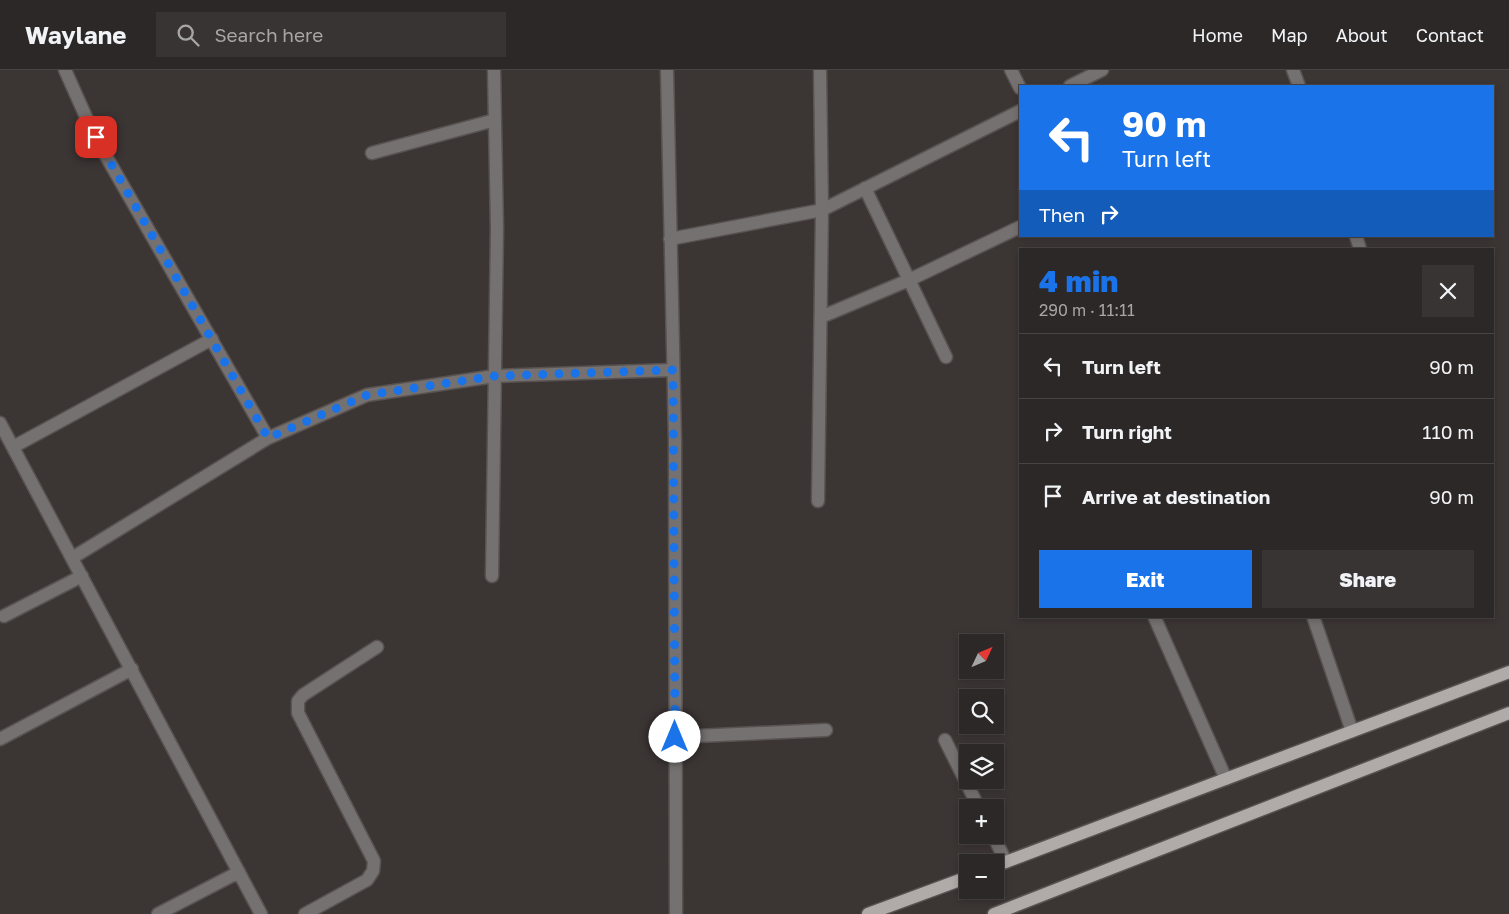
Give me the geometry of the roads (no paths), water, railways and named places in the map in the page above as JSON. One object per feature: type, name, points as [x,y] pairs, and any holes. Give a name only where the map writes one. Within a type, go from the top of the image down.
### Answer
[{"type":"main road","points":[[1004,863],[1509,672]]},
{"type":"main road","points":[[994,914],[1509,712]]},
{"type":"main road","points":[[868,914],[959,880]]},
{"type":"street","points":[[66,70],[96,137],[268,438]]},
{"type":"street","points":[[492,576],[497,229],[494,70]]},
{"type":"street","points":[[667,70],[673,370],[676,914]]},
{"type":"street","points":[[818,500],[822,210],[820,70]]},
{"type":"street","points":[[1011,70],[1019,86]]},
{"type":"street","points":[[1072,85],[1102,70]]},
{"type":"street","points":[[1293,70],[1299,85]]},
{"type":"street","points":[[670,239],[822,210],[1019,111]]},
{"type":"street","points":[[372,153],[495,120]]},
{"type":"street","points":[[865,188],[946,357]]},
{"type":"street","points":[[821,317],[909,280],[1019,227]]},
{"type":"street","points":[[13,446],[212,339]]},
{"type":"street","points":[[72,558],[268,438],[367,395],[495,376],[673,370]]},
{"type":"street","points":[[0,423],[261,914]]},
{"type":"street","points":[[4,616],[82,576]]},
{"type":"street","points":[[1155,618],[1226,779]]},
{"type":"street","points":[[1314,618],[1352,732]]},
{"type":"street","points":[[305,914],[367,880],[373,870],[374,862],[298,712],[298,701],[303,694],[377,647]]},
{"type":"street","points":[[0,739],[132,669]]},
{"type":"street","points":[[675,737],[826,730]]},
{"type":"street","points":[[945,740],[974,799]]},
{"type":"street","points":[[158,914],[239,872]]}]
